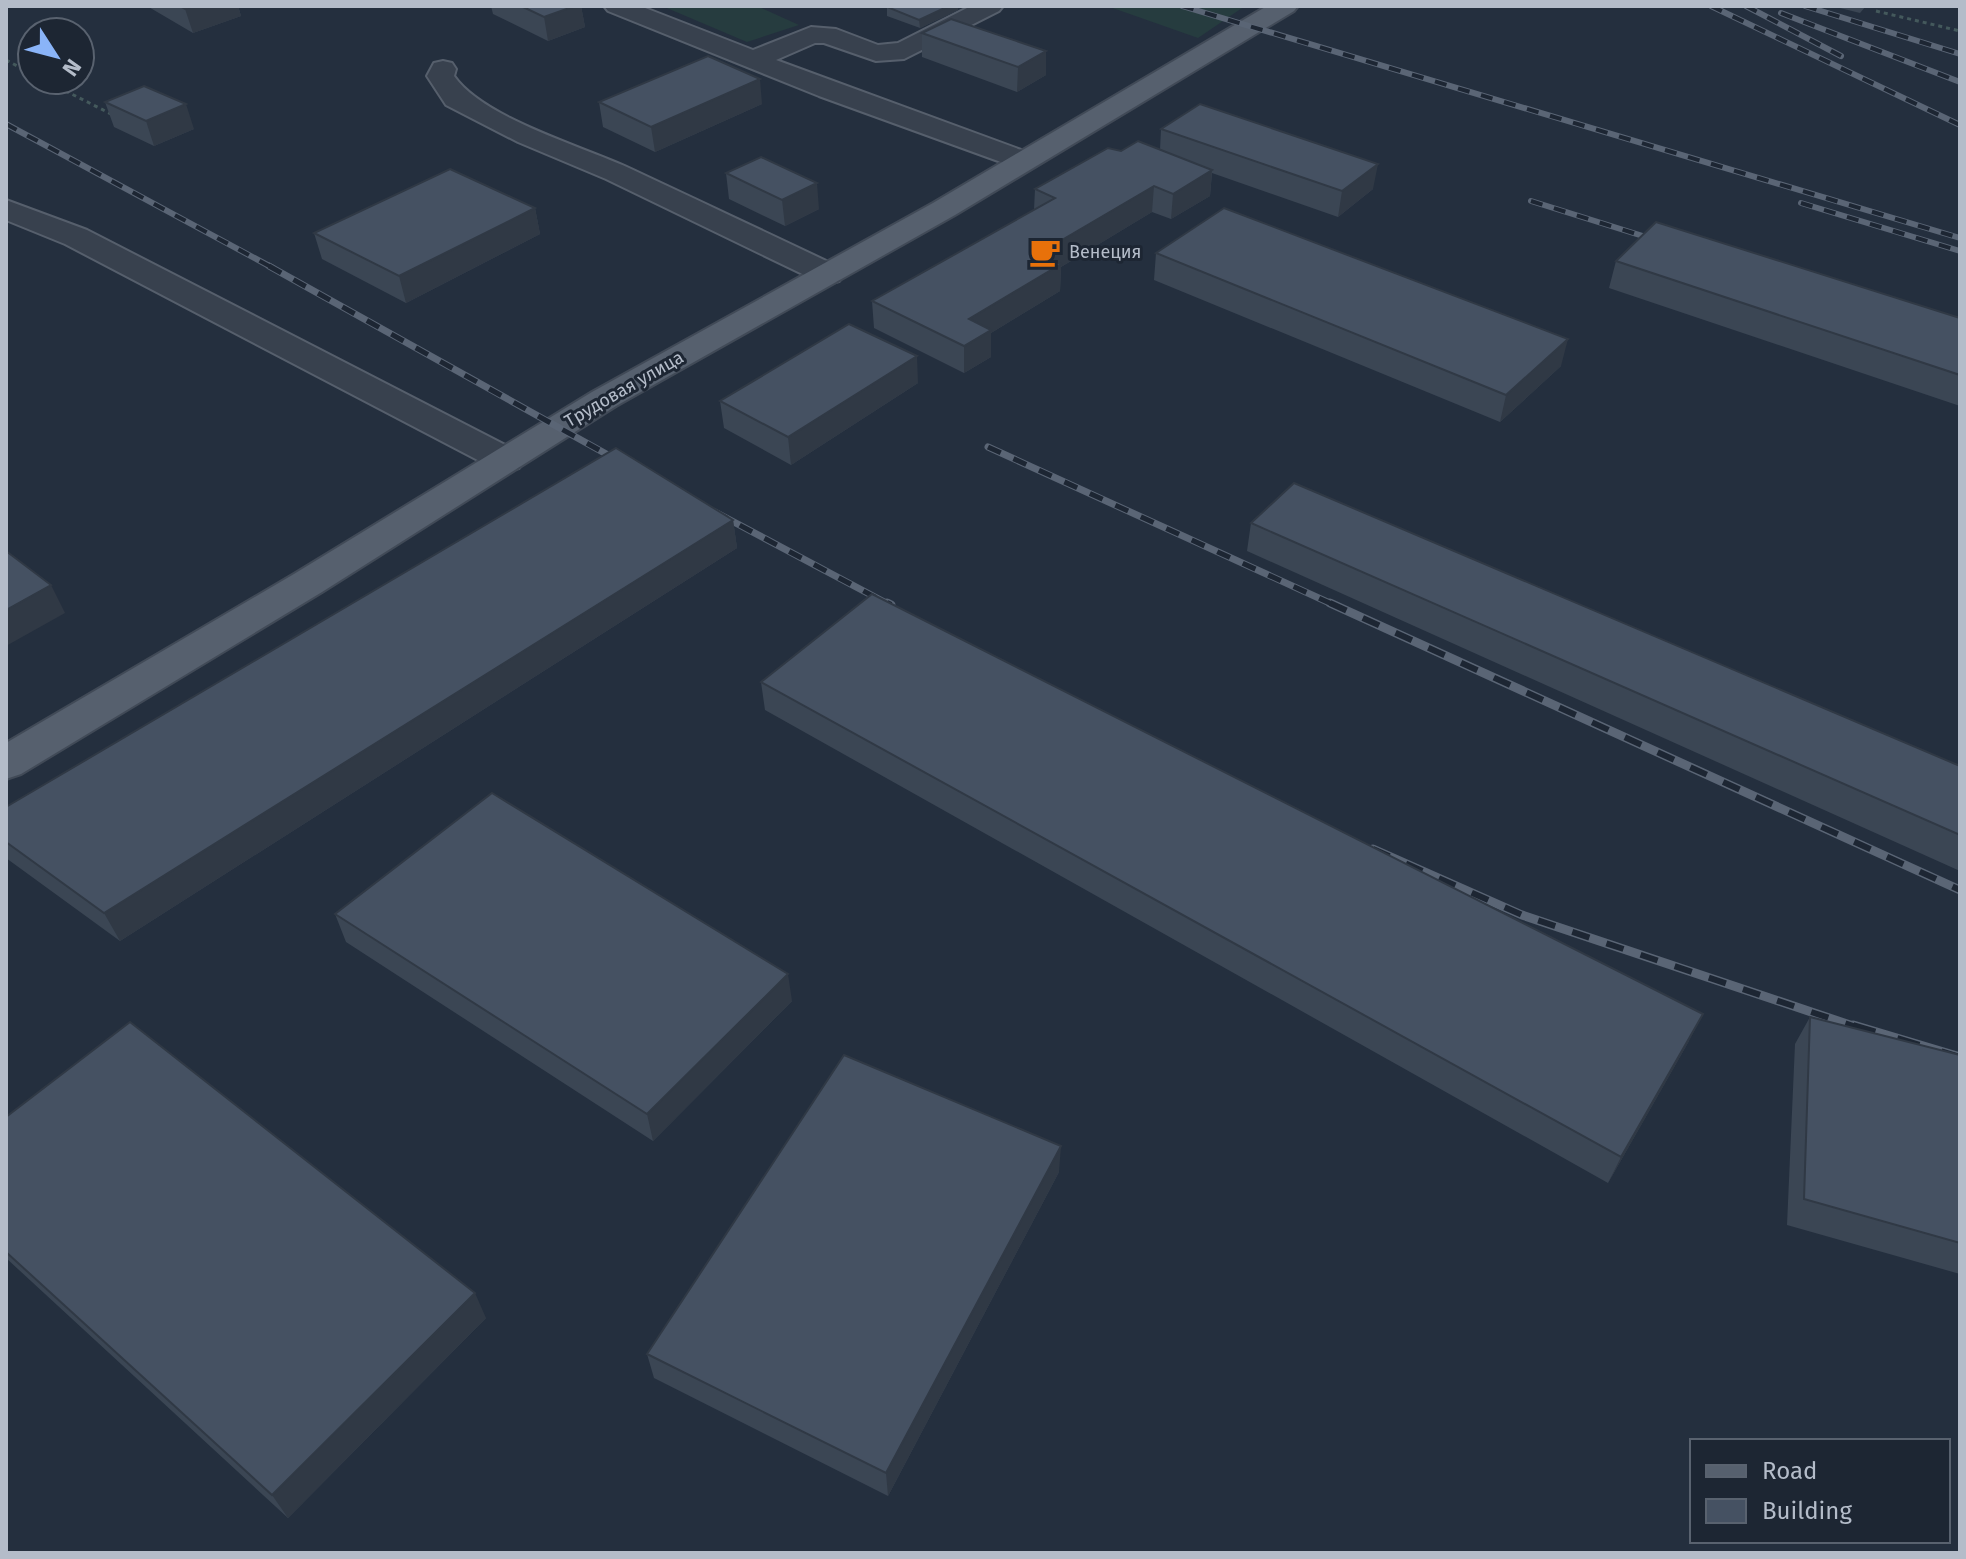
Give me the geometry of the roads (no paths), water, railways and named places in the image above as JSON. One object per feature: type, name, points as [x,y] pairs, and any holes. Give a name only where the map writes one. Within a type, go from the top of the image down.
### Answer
[{"type":"main road","name":"Трудовая улица","points":[[6,763],[604,399],[828,274],[1285,6]]},
{"type":"street","points":[[617,6],[1022,160]]},
{"type":"street","points":[[753,60],[811,35],[827,35],[876,53],[904,51],[990,6]]},
{"type":"street","points":[[443,69],[440,76],[456,99],[528,136],[616,173],[828,274]]},
{"type":"street","points":[[6,209],[76,237],[506,460]]},
{"type":"railway","points":[[1182,6],[1960,238]]},
{"type":"railway","points":[[1711,6],[1960,125]]},
{"type":"railway","points":[[1746,6],[1841,56]]},
{"type":"railway","points":[[1805,6],[1960,54]]},
{"type":"railway","points":[[1781,13],[1960,82]]},
{"type":"railway","points":[[6,124],[273,268]]},
{"type":"railway","points":[[1531,201],[1662,242]]},
{"type":"railway","points":[[1801,203],[1960,251]]},
{"type":"railway","points":[[269,266],[626,465]]},
{"type":"railway","points":[[988,447],[1334,605]]},
{"type":"railway","points":[[715,512],[890,605]]},
{"type":"railway","points":[[887,603],[891,605]]},
{"type":"railway","points":[[1330,603],[1960,890]]},
{"type":"railway","points":[[1373,849],[1522,915],[1853,1026]]},
{"type":"railway","points":[[1853,1026],[1960,1058]]},
{"type":"railway","points":[[1853,1026],[1859,1028]]},
{"type":"place","name":"Венеция","points":[[1045,252]]}]
